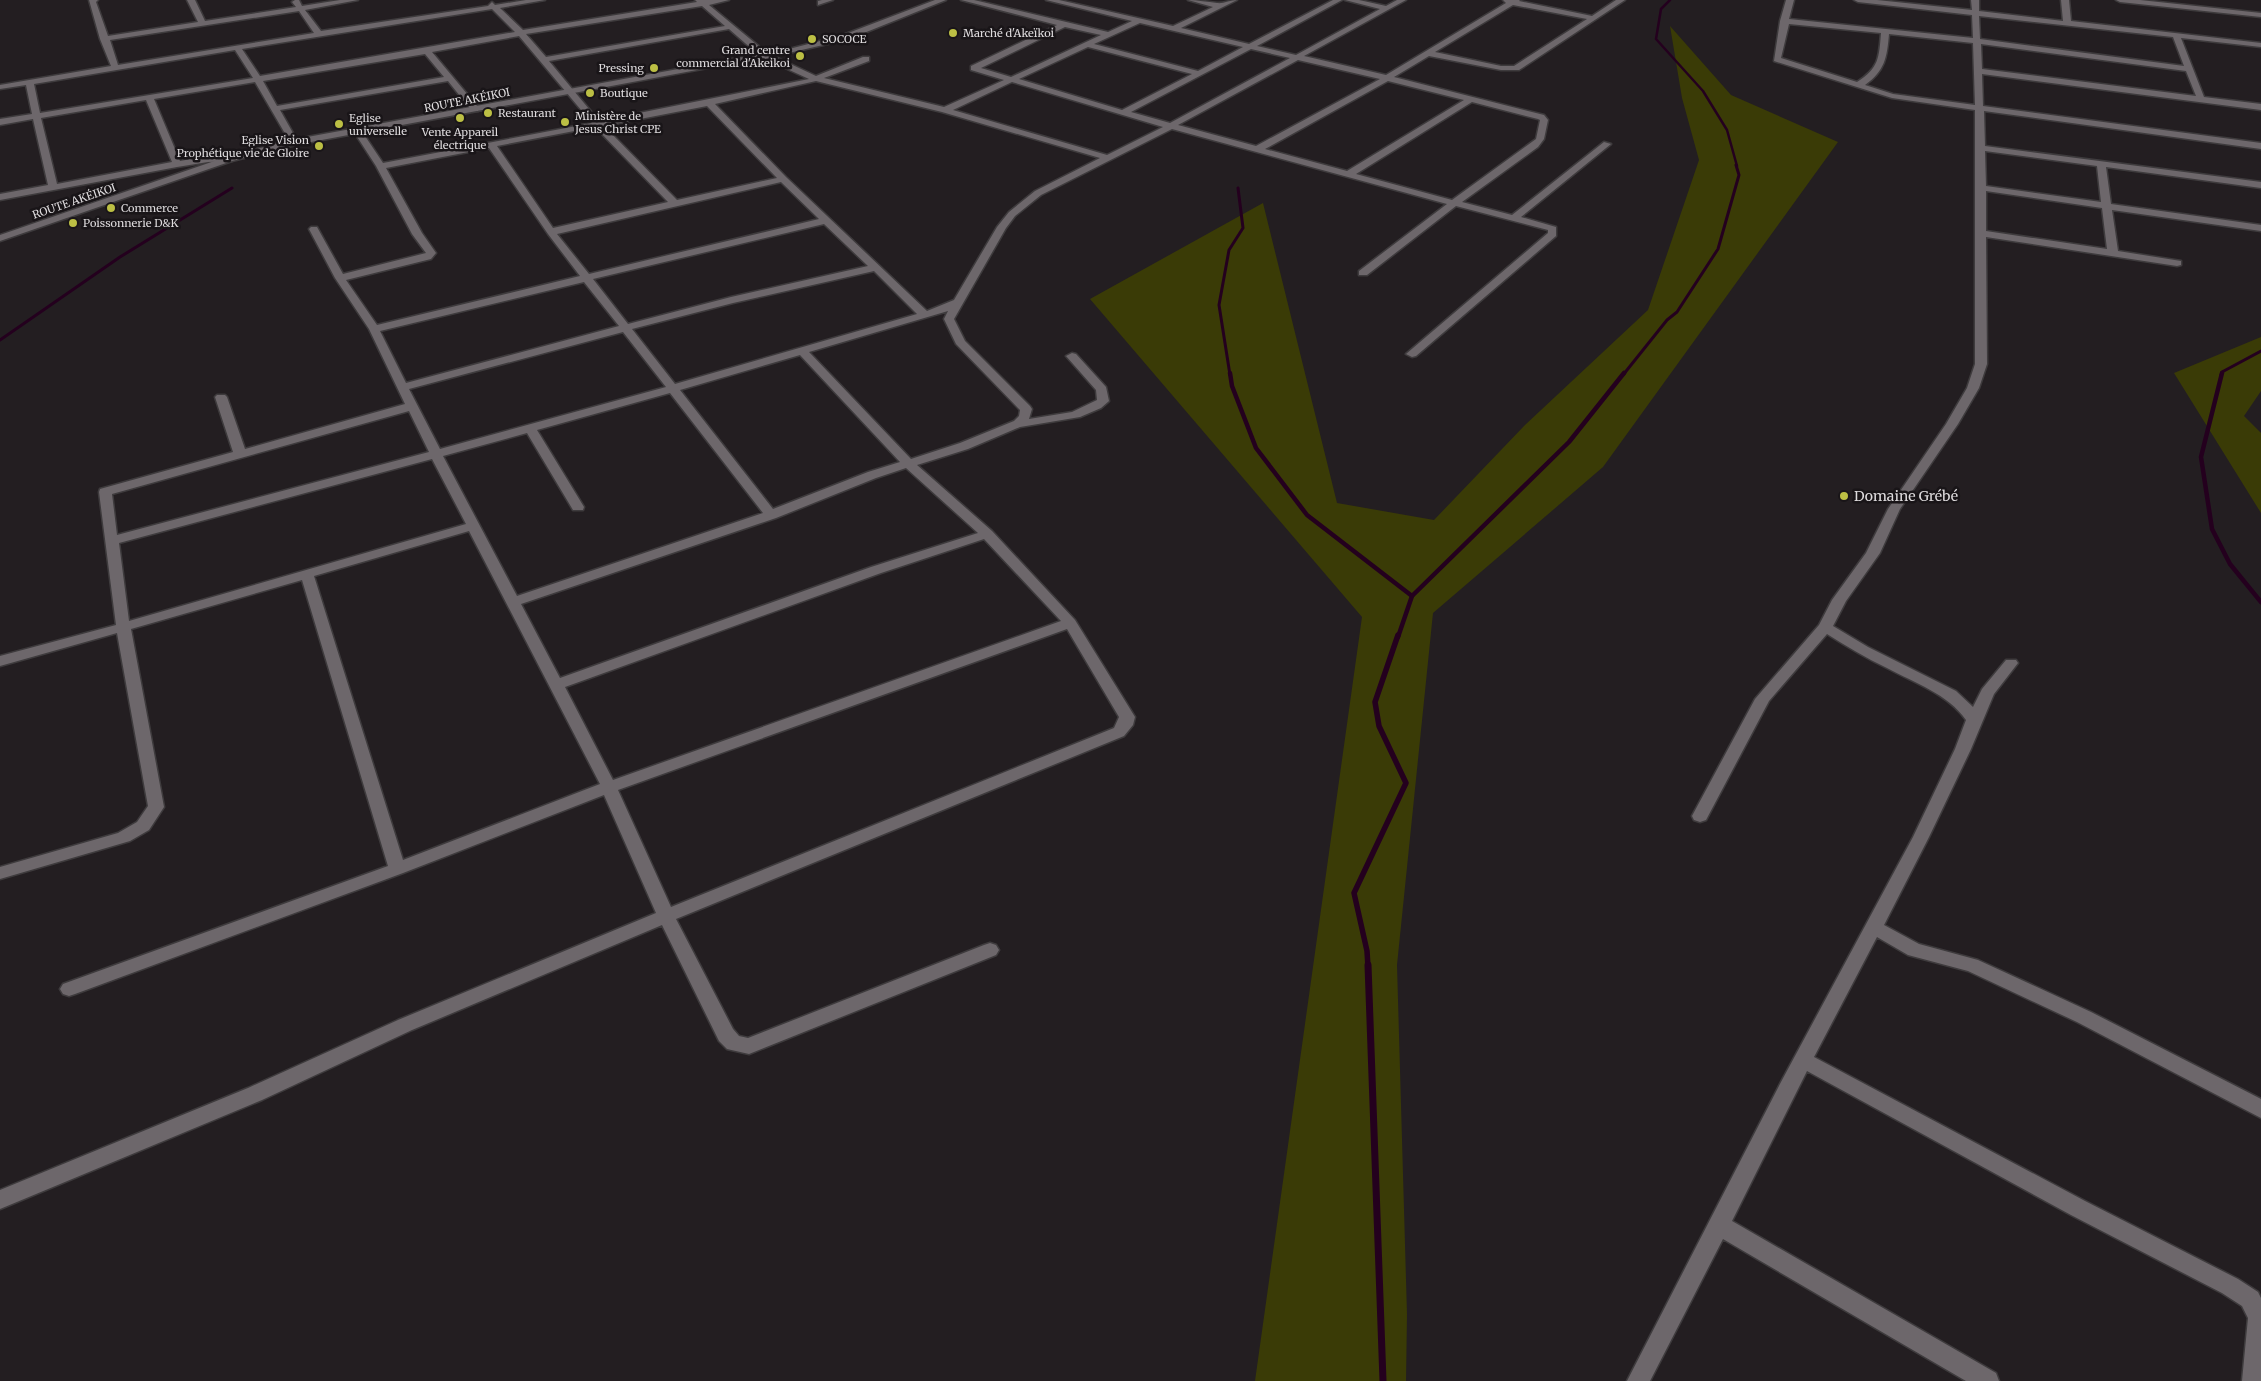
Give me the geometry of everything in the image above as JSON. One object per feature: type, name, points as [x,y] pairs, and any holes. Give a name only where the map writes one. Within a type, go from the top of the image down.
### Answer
[{"type":"street","points":[[94,0],[92,1],[115,68]]},
{"type":"street","points":[[191,0],[202,23]]},
{"type":"street","points":[[295,0],[318,34]]},
{"type":"street","points":[[104,39],[354,0]]},
{"type":"street","points":[[500,0],[491,5],[521,33],[572,91],[597,124],[674,203]]},
{"type":"street","points":[[0,83],[0,87],[318,34],[541,0]]},
{"type":"street","points":[[0,122],[427,51],[702,2],[725,0]]},
{"type":"street","name":"ROUTE AKÉIKOI","points":[[0,238],[229,159],[294,142],[358,132],[764,55],[846,37],[942,0]]},
{"type":"street","points":[[965,0],[1109,35]]},
{"type":"street","points":[[1052,0],[1387,78],[1541,117],[1544,123],[1540,139],[1535,145],[1454,203],[1363,273]]},
{"type":"street","points":[[1192,0],[1220,6]]},
{"type":"street","points":[[1173,29],[1233,0]]},
{"type":"street","points":[[1123,113],[1338,0]]},
{"type":"street","points":[[1348,0],[1387,8]]},
{"type":"street","points":[[1018,424],[1025,417],[1026,409],[960,342],[949,319],[1002,227],[1012,214],[1038,193],[1171,126],[1402,0]]},
{"type":"street","points":[[1502,0],[1593,18]]},
{"type":"street","points":[[1426,53],[1502,68],[1516,68],[1621,0]]},
{"type":"street","points":[[1790,0],[1777,59],[1857,86],[1892,96],[2261,146]]},
{"type":"street","points":[[1858,0],[1976,6],[2067,23],[2261,45]]},
{"type":"street","points":[[2065,0],[2067,23]]},
{"type":"street","points":[[2120,0],[2168,2],[2261,15]]},
{"type":"street","points":[[1258,149],[1387,78],[1514,1]]},
{"type":"street","points":[[702,2],[764,55],[816,79],[945,110],[1106,158]]},
{"type":"street","points":[[1700,816],[1763,699],[1825,627],[1839,600],[1873,554],[1894,509],[1952,424],[1978,375],[1980,364],[1981,148],[1976,6]]},
{"type":"street","points":[[945,110],[1139,21]]},
{"type":"street","points":[[1784,21],[1977,41],[2190,68]]},
{"type":"street","points":[[1064,24],[974,68],[1010,81],[1123,113],[1454,203],[1546,226],[1553,230],[1554,234],[1412,354]]},
{"type":"street","points":[[544,60],[730,27]]},
{"type":"street","points":[[1857,86],[1880,69],[1885,32]]},
{"type":"street","points":[[2176,35],[2201,99]]},
{"type":"street","points":[[1087,45],[1198,73]]},
{"type":"street","points":[[237,48],[245,57],[294,142]]},
{"type":"street","points":[[427,51],[448,79],[475,109]]},
{"type":"street","points":[[381,166],[709,103],[816,79],[866,58]]},
{"type":"street","points":[[1978,70],[2261,107]]},
{"type":"street","points":[[274,110],[448,79]]},
{"type":"street","points":[[30,82],[54,187]]},
{"type":"street","points":[[149,98],[177,164]]},
{"type":"street","points":[[1349,174],[1471,100]]},
{"type":"street","points":[[709,103],[783,178],[925,315]]},
{"type":"street","points":[[340,278],[427,257],[432,253],[417,234],[381,166],[358,132]]},
{"type":"street","points":[[1514,218],[1607,144]]},
{"type":"street","points":[[492,146],[551,232],[771,515]]},
{"type":"street","points":[[1981,148],[2261,185]]},
{"type":"street","points":[[0,197],[177,164],[208,159],[229,159]]},
{"type":"street","points":[[2101,164],[2105,206],[2113,253]]},
{"type":"street","points":[[551,232],[783,178]]},
{"type":"street","points":[[1981,188],[2261,228]]},
{"type":"street","points":[[374,329],[828,220]]},
{"type":"street","points":[[314,229],[340,278],[374,329],[436,454],[609,787],[666,916],[726,1035],[734,1043],[749,1046],[990,950]]},
{"type":"street","points":[[1980,233],[2177,264]]},
{"type":"street","points":[[403,387],[625,327],[798,284],[875,268]]},
{"type":"street","points":[[112,541],[672,389],[925,315],[958,302]]},
{"type":"street","points":[[0,1200],[255,1094],[405,1025],[666,916],[1119,732],[1125,725],[1127,717],[1070,623],[987,534],[909,464],[802,351]]},
{"type":"street","points":[[513,602],[771,515],[872,475],[964,446],[1018,424],[1039,423],[1100,406],[1103,401],[1102,388],[1072,356]]},
{"type":"street","points":[[220,397],[240,454]]},
{"type":"street","points":[[0,873],[124,837],[143,826],[156,806],[123,628],[105,492],[412,406]]},
{"type":"street","points":[[530,428],[578,507]]},
{"type":"street","points":[[0,661],[123,628],[473,526]]},
{"type":"street","points":[[556,685],[876,570],[987,534]]},
{"type":"street","points":[[307,574],[397,869]]},
{"type":"street","points":[[69,989],[397,869],[609,787],[1070,623]]},
{"type":"street","points":[[1825,627],[1863,650],[1951,695],[1965,707],[1974,720]]},
{"type":"street","points":[[1638,1381],[1925,828],[1964,749],[1986,692],[2011,663]]},
{"type":"street","points":[[1873,927],[1914,950],[1972,965],[2084,1017],[2261,1109]]},
{"type":"street","points":[[1803,1060],[2069,1203],[2230,1286],[2250,1299],[2259,1317],[2253,1381]]},
{"type":"street","points":[[1720,1225],[1988,1381]]},
{"type":"shaded area","points":[[1670,26],[1731,95],[1838,142],[1603,467],[1433,613],[1397,965],[1407,1314],[1406,1381],[1255,1381],[1362,617],[1090,299],[1263,203],[1337,503],[1434,520],[1525,425],[1648,310],[1699,160],[1682,98]]},
{"type":"shaded area","points":[[2261,337],[2261,391],[2244,416],[2261,433],[2261,513],[2174,373]]},
{"type":"waterway","points":[[1670,0],[1661,9],[1656,39],[1703,91],[1727,130],[1737,166]]},
{"type":"waterway","points":[[1623,375],[1667,320],[1677,312],[1718,249],[1739,175],[1736,165]]},
{"type":"waterway","points":[[0,340],[120,257],[232,188]]},
{"type":"waterway","points":[[1230,375],[1219,305],[1229,250],[1243,228],[1238,188]]},
{"type":"waterway","points":[[2221,375],[2222,372],[2261,351]]},
{"type":"waterway","points":[[1230,373],[1232,386],[1256,448],[1307,515],[1412,596]]},
{"type":"waterway","points":[[1412,596],[1569,442],[1624,373]]},
{"type":"waterway","points":[[2222,373],[2201,457],[2212,529],[2230,564],[2261,602]]},
{"type":"waterway","points":[[1398,637],[1412,596]]},
{"type":"waterway","points":[[1368,967],[1367,951],[1354,893],[1406,783],[1379,726],[1375,702],[1398,635]]},
{"type":"waterway","points":[[1368,965],[1383,1381]]},
{"type":"place","name":"Marché d'Akeïkoi","points":[[953,33]]},
{"type":"place","name":"SOCOCE","points":[[812,39]]},
{"type":"place","name":"Grand centre commercial d'Akeikoi","points":[[800,56]]},
{"type":"place","name":"Pressing","points":[[654,68]]},
{"type":"place","name":"Boutique","points":[[590,93]]},
{"type":"place","name":"Restaurant","points":[[488,113]]},
{"type":"place","name":"Vente Appareil électrique","points":[[460,118]]},
{"type":"place","name":"Ministère de Jesus Christ CPE","points":[[565,122]]},
{"type":"place","name":"Eglise universelle","points":[[339,124]]},
{"type":"place","name":"Eglise Vision Prophétique vie de Gloire","points":[[319,146]]},
{"type":"place","name":"Commerce","points":[[111,208]]},
{"type":"place","name":"Poissonnerie D&K","points":[[73,223]]},
{"type":"place","name":"Domaine Grébé","points":[[1844,496]]}]
